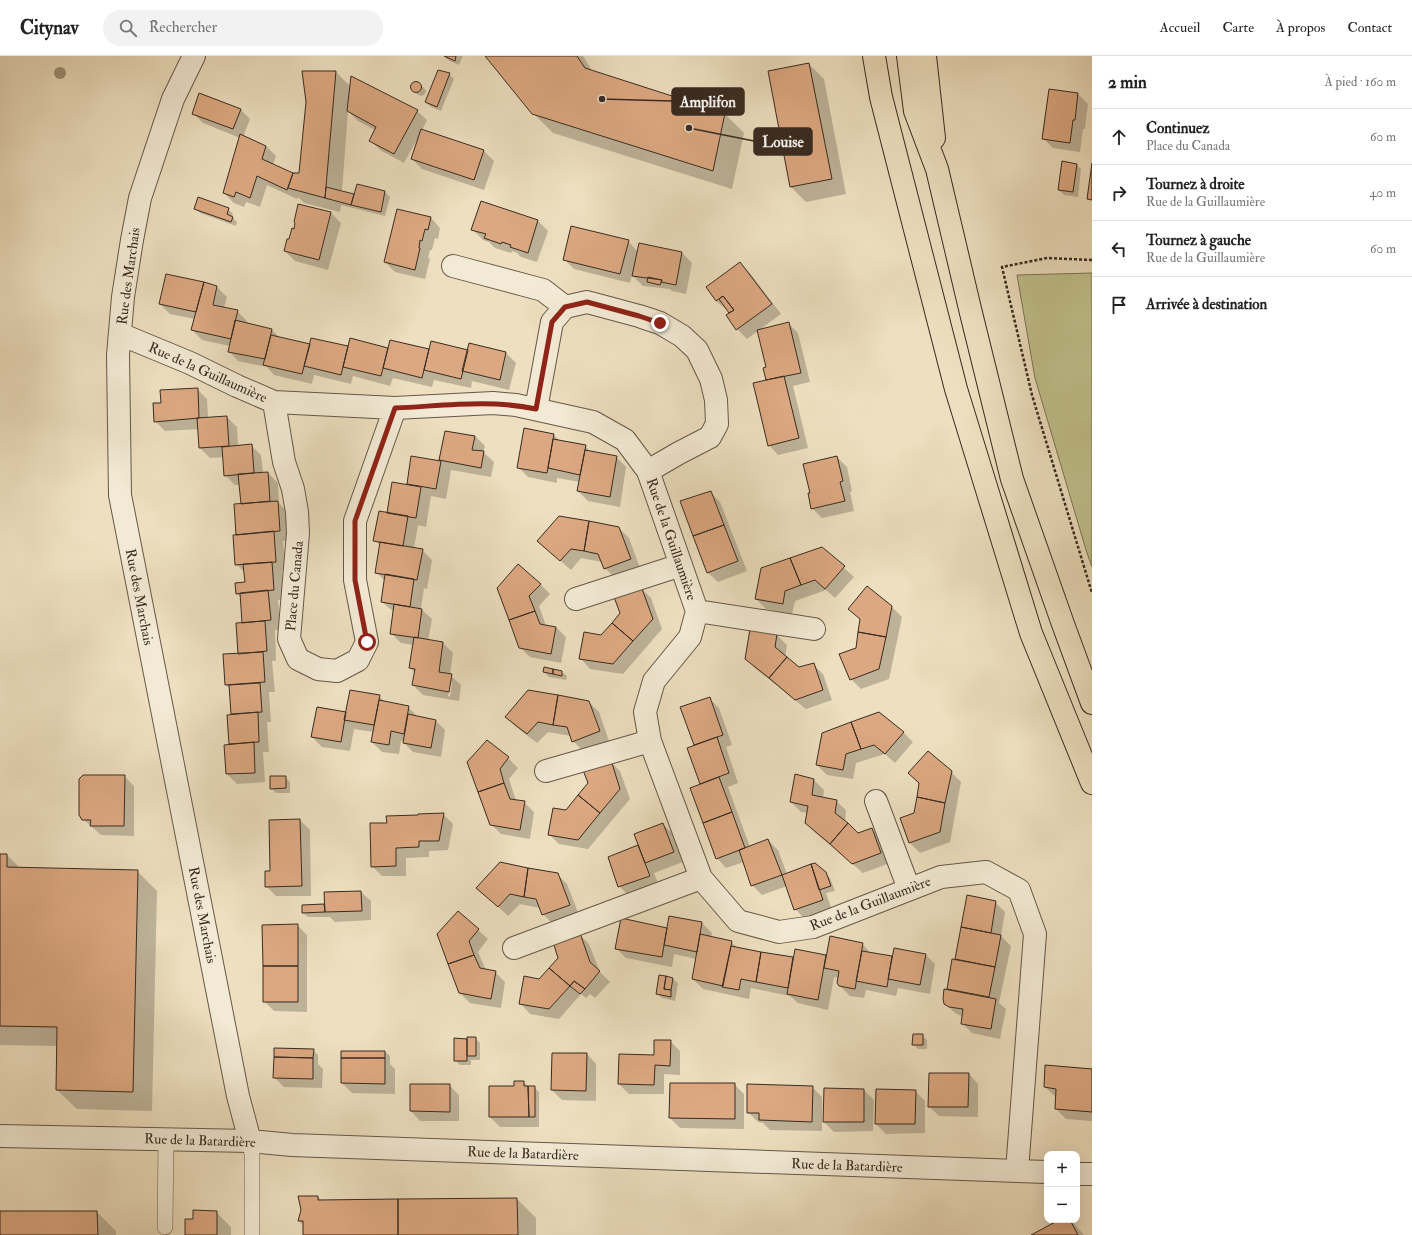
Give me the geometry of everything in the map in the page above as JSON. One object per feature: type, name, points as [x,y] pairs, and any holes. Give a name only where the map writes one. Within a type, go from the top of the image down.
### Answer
[{"type":"main road","points":[[874,56],[881,97],[956,389],[1032,633],[1092,783]]},
{"type":"main road","points":[[908,56],[915,111],[937,169]]},
{"type":"main road","points":[[925,56],[937,169],[1012,479],[1092,703]]},
{"type":"main road","points":[[931,56],[937,169]]},
{"type":"street","name":"Rue des Marchais","points":[[194,56],[173,99],[140,198],[132,240],[118,355],[120,495],[238,1096],[250,1141]]},
{"type":"street","points":[[453,266],[543,290],[565,307],[552,322],[536,409]]},
{"type":"street","name":"Rue de la Guillaumière","points":[[565,307],[587,302],[639,316],[660,323],[682,336],[697,350],[711,379],[716,400],[717,424],[710,437],[648,471]]},
{"type":"street","name":"Rue de la Guillaumière","points":[[120,334],[190,362],[237,386],[274,402],[395,408],[493,403],[516,405],[593,422],[625,440],[648,471],[697,611],[690,637],[654,681],[645,712],[650,741],[701,878],[738,921],[779,932],[813,927],[941,877],[986,872],[1019,890],[1035,934],[1017,1171]]},
{"type":"street","name":"Place du Canada","points":[[274,402],[284,462],[293,489],[297,512],[298,533],[289,639],[298,659],[318,670],[337,671],[358,660],[367,642],[355,580],[355,521],[395,408]]},
{"type":"street","points":[[576,599],[681,565]]},
{"type":"street","points":[[697,611],[814,629]]},
{"type":"street","points":[[546,771],[650,741]]},
{"type":"street","points":[[876,801],[909,889]]},
{"type":"street","points":[[514,948],[701,878]]},
{"type":"street","name":"Rue de la Batardière","points":[[0,1136],[250,1141],[292,1144],[1044,1172]]},
{"type":"street","points":[[1080,1174],[1092,1174]]},
{"type":"lane","points":[[165,1227],[166,1139]]},
{"type":"lane","points":[[250,1141],[252,1155],[252,1235]]},
{"type":"path","points":[[1092,260],[1047,258],[1002,267],[1032,395],[1092,593]]},
{"type":"green space","points":[[1092,273],[1092,567],[1035,378],[1017,275]]},
{"type":"building","points":[[444,56],[456,56],[455,61]]},
{"type":"building","points":[[485,56],[577,56],[585,68],[725,113],[713,171],[532,114]]},
{"type":"building","points":[[809,63],[832,179],[790,187],[768,71]]},
{"type":"building","points":[[438,70],[450,73],[437,107],[425,102]]},
{"type":"building","points":[[302,71],[336,71],[325,198],[288,188],[293,173],[299,173],[306,102]]},
{"type":"building","points":[[351,76],[418,110],[394,154],[369,141],[376,127],[347,111]]},
{"type":"building","points":[[416,81],[420,83],[422,87],[420,91],[416,93],[412,91],[410,87],[412,83]]},
{"type":"building","points":[[1049,89],[1078,93],[1075,120],[1073,120],[1070,143],[1042,139]]},
{"type":"building","points":[[199,93],[241,109],[233,129],[192,114]]},
{"type":"building","points":[[421,129],[484,150],[474,180],[411,159]]},
{"type":"building","points":[[240,134],[266,146],[262,159],[293,173],[287,190],[257,176],[250,198],[236,192],[234,197],[223,193]]},
{"type":"building","points":[[1062,161],[1077,164],[1073,192],[1058,190]]},
{"type":"building","points":[[1092,163],[1092,200],[1087,199]]},
{"type":"building","points":[[357,184],[385,191],[381,212],[351,205]]},
{"type":"building","points":[[326,187],[354,194],[351,205],[325,198]]},
{"type":"building","points":[[198,197],[229,208],[227,214],[233,217],[231,222],[194,209]]},
{"type":"building","points":[[481,201],[538,220],[528,253],[510,247],[511,245],[502,242],[501,244],[484,238],[486,234],[471,230]]},
{"type":"building","points":[[298,204],[331,212],[319,260],[284,251],[292,228],[294,229]]},
{"type":"building","points":[[397,209],[431,217],[428,230],[425,229],[422,241],[420,240],[420,248],[415,270],[384,262]]},
{"type":"building","points":[[571,226],[629,240],[620,274],[563,260]]},
{"type":"building","points":[[639,243],[682,252],[676,285],[661,282],[662,280],[632,276]]},
{"type":"building","points":[[740,262],[772,304],[736,330],[726,315],[734,310],[723,296],[716,301],[706,287]]},
{"type":"building","points":[[166,274],[204,282],[196,312],[159,304]]},
{"type":"building","points":[[648,277],[662,280],[660,285],[647,282]]},
{"type":"building","points":[[204,282],[217,286],[213,305],[238,310],[231,339],[191,330]]},
{"type":"building","points":[[723,296],[734,310],[729,313],[719,299]]},
{"type":"building","points":[[235,320],[272,329],[265,359],[228,352]]},
{"type":"building","points":[[789,322],[801,373],[766,380],[763,368],[766,367],[757,330]]},
{"type":"building","points":[[271,335],[310,344],[302,374],[263,365]]},
{"type":"building","points":[[311,338],[348,346],[341,375],[304,366]]},
{"type":"building","points":[[350,338],[388,348],[381,376],[343,367]]},
{"type":"building","points":[[390,340],[429,349],[422,378],[383,368]]},
{"type":"building","points":[[431,341],[468,350],[461,379],[424,370]]},
{"type":"building","points":[[469,343],[506,352],[500,380],[462,371]]},
{"type":"building","points":[[784,376],[799,438],[768,446],[753,383]]},
{"type":"building","points":[[198,388],[199,418],[154,422],[153,403],[161,403],[160,390]]},
{"type":"building","points":[[227,416],[229,446],[199,448],[197,418]]},
{"type":"building","points":[[524,428],[554,434],[547,473],[517,468]]},
{"type":"building","points":[[445,431],[475,436],[472,450],[484,451],[481,468],[439,460]]},
{"type":"building","points":[[553,439],[586,445],[580,475],[548,468]]},
{"type":"building","points":[[252,444],[254,473],[224,476],[222,447]]},
{"type":"building","points":[[585,450],[617,456],[610,497],[577,491]]},
{"type":"building","points":[[411,456],[441,461],[436,489],[407,484]]},
{"type":"building","points":[[837,456],[843,481],[840,482],[845,501],[811,509],[808,493],[810,493],[803,464]]},
{"type":"building","points":[[268,472],[270,501],[241,504],[238,474]]},
{"type":"building","points":[[392,482],[421,487],[416,518],[387,513]]},
{"type":"building","points":[[711,491],[724,525],[693,536],[680,501]]},
{"type":"building","points":[[278,501],[280,531],[236,535],[234,504]]},
{"type":"building","points":[[379,511],[408,516],[403,546],[373,541]]},
{"type":"building","points":[[559,516],[589,521],[584,551],[571,549],[560,561],[537,541]]},
{"type":"building","points":[[589,521],[619,527],[631,559],[604,569],[598,554],[584,551]]},
{"type":"building","points":[[724,525],[738,561],[707,573],[693,536]]},
{"type":"building","points":[[274,531],[276,562],[235,565],[233,535]]},
{"type":"building","points":[[380,542],[423,549],[417,580],[375,573]]},
{"type":"building","points":[[822,547],[845,566],[825,589],[815,580],[801,585],[790,558]]},
{"type":"building","points":[[790,558],[801,585],[785,591],[783,604],[755,599],[761,568]]},
{"type":"building","points":[[272,562],[274,590],[236,594],[235,583],[245,582],[243,564]]},
{"type":"building","points":[[518,564],[541,584],[529,596],[535,611],[509,620],[497,588]]},
{"type":"building","points":[[385,574],[414,579],[410,607],[381,602]]},
{"type":"building","points":[[641,586],[653,619],[633,641],[612,623],[620,613],[614,597]]},
{"type":"building","points":[[867,586],[892,606],[886,637],[858,632],[860,619],[848,609]]},
{"type":"building","points":[[268,590],[271,620],[242,623],[240,593]]},
{"type":"building","points":[[394,604],[422,609],[418,638],[390,634]]},
{"type":"building","points":[[535,611],[540,624],[556,627],[551,654],[519,648],[509,620]]},
{"type":"building","points":[[265,621],[267,651],[238,654],[236,623]]},
{"type":"building","points":[[612,623],[633,641],[613,664],[579,659],[584,632],[601,635]]},
{"type":"building","points":[[750,629],[777,634],[775,647],[787,657],[769,678],[745,659]]},
{"type":"building","points":[[858,632],[886,637],[879,669],[850,680],[839,654],[856,648]]},
{"type":"building","points":[[414,637],[443,642],[439,672],[452,674],[449,692],[412,685],[415,669],[409,668]]},
{"type":"building","points":[[263,652],[265,682],[225,685],[223,654]]},
{"type":"building","points":[[787,657],[799,667],[814,663],[823,690],[795,700],[769,678]]},
{"type":"building","points":[[544,667],[553,669],[553,674],[543,672]]},
{"type":"building","points":[[553,669],[562,671],[562,676],[553,674]]},
{"type":"building","points":[[260,683],[262,712],[231,714],[229,685]]},
{"type":"building","points":[[350,690],[380,695],[374,725],[344,720]]},
{"type":"building","points":[[528,690],[558,695],[553,725],[538,722],[527,734],[505,717]]},
{"type":"building","points":[[558,695],[589,701],[600,731],[572,742],[567,727],[553,725]]},
{"type":"building","points":[[710,697],[723,735],[694,745],[680,707]]},
{"type":"building","points":[[379,700],[409,706],[404,734],[391,731],[389,745],[371,742]]},
{"type":"building","points":[[317,707],[346,712],[341,742],[311,737]]},
{"type":"building","points":[[258,712],[259,742],[229,744],[227,715]]},
{"type":"building","points":[[879,712],[904,732],[885,754],[874,745],[861,749],[851,722]]},
{"type":"building","points":[[408,714],[436,720],[431,748],[403,743]]},
{"type":"building","points":[[851,722],[861,749],[846,754],[843,770],[816,765],[822,733]]},
{"type":"building","points":[[717,737],[729,773],[700,784],[687,748]]},
{"type":"building","points":[[487,740],[509,757],[500,769],[504,783],[478,792],[467,762]]},
{"type":"building","points":[[254,742],[255,773],[226,774],[224,745]]},
{"type":"building","points":[[928,751],[952,771],[945,803],[917,797],[919,783],[908,773]]},
{"type":"building","points":[[611,760],[620,789],[600,813],[578,795],[588,783],[583,770]]},
{"type":"building","points":[[795,774],[814,779],[812,795],[837,800],[835,813],[848,823],[830,844],[805,823],[808,806],[790,802]]},
{"type":"building","points":[[83,775],[125,775],[124,826],[90,826],[91,820],[82,820],[79,815],[79,779]]},
{"type":"building","points":[[270,776],[286,776],[286,788],[270,789]]},
{"type":"building","points":[[719,777],[732,812],[703,823],[690,788]]},
{"type":"building","points":[[504,783],[510,799],[525,801],[520,830],[490,825],[478,792]]},
{"type":"building","points":[[578,795],[600,813],[578,840],[548,835],[553,808],[566,810]]},
{"type":"building","points":[[917,797],[945,803],[940,832],[909,843],[900,818],[914,813]]},
{"type":"building","points":[[732,812],[745,848],[716,859],[703,823]]},
{"type":"building","points":[[444,813],[439,841],[419,841],[419,847],[396,848],[396,866],[371,867],[370,823],[387,823],[386,816]]},
{"type":"building","points":[[300,819],[302,886],[265,887],[265,871],[270,871],[269,820]]},
{"type":"building","points":[[663,823],[674,852],[645,863],[634,834]]},
{"type":"building","points":[[848,823],[858,833],[872,828],[881,853],[852,864],[830,844]]},
{"type":"building","points":[[768,839],[782,875],[751,886],[739,850]]},
{"type":"building","points":[[638,845],[650,876],[618,887],[608,857]]},
{"type":"building","points":[[0,854],[7,854],[7,867],[138,870],[133,1092],[56,1090],[57,1027],[0,1026]]},
{"type":"building","points":[[500,862],[528,868],[524,897],[510,894],[498,907],[476,888]]},
{"type":"building","points":[[815,863],[826,872],[831,886],[819,890],[811,864]]},
{"type":"building","points":[[811,864],[823,900],[794,910],[782,875]]},
{"type":"building","points":[[528,868],[558,873],[570,905],[542,915],[536,899],[524,897]]},
{"type":"building","points":[[361,891],[362,911],[325,912],[324,892]]},
{"type":"building","points":[[967,895],[996,901],[991,933],[961,927]]},
{"type":"building","points":[[324,904],[325,912],[302,913],[302,905]]},
{"type":"building","points":[[458,911],[479,929],[469,941],[474,955],[448,964],[437,934]]},
{"type":"building","points":[[669,916],[702,922],[697,952],[664,945]]},
{"type":"building","points":[[621,918],[667,928],[662,957],[615,949]]},
{"type":"building","points":[[298,924],[298,966],[263,966],[262,925]]},
{"type":"building","points":[[961,927],[1001,935],[995,967],[955,959]]},
{"type":"building","points":[[580,933],[590,962],[600,971],[585,989],[574,981],[570,986],[549,968],[558,958],[553,942]]},
{"type":"building","points":[[700,934],[732,941],[723,986],[692,979]]},
{"type":"building","points":[[830,936],[863,943],[855,989],[839,986],[837,983],[839,971],[824,968]]},
{"type":"building","points":[[731,946],[761,952],[756,982],[741,979],[739,990],[722,987]]},
{"type":"building","points":[[894,948],[926,954],[920,985],[888,979]]},
{"type":"building","points":[[795,949],[826,955],[818,1000],[787,994]]},
{"type":"building","points":[[862,951],[892,956],[887,987],[856,981]]},
{"type":"building","points":[[761,952],[793,957],[788,988],[756,982]]},
{"type":"building","points":[[474,955],[480,968],[496,971],[491,999],[459,993],[448,964]]},
{"type":"building","points":[[952,959],[995,967],[989,997],[947,989]]},
{"type":"building","points":[[263,966],[298,966],[298,1002],[263,1002]]},
{"type":"building","points":[[549,968],[570,986],[549,1009],[519,1004],[524,976],[539,979]]},
{"type":"building","points":[[659,975],[666,976],[664,989],[671,990],[671,997],[656,994]]},
{"type":"building","points":[[666,976],[673,978],[671,990],[664,989]]},
{"type":"building","points":[[574,981],[585,989],[580,994],[570,986]]},
{"type":"building","points":[[944,989],[996,999],[991,1029],[961,1024],[963,1009],[949,1007],[944,1004]]},
{"type":"building","points":[[913,1034],[923,1034],[923,1045],[912,1045]]},
{"type":"building","points":[[467,1037],[476,1037],[476,1056],[467,1056]]},
{"type":"building","points":[[454,1038],[467,1039],[467,1061],[454,1061]]},
{"type":"building","points":[[654,1040],[671,1040],[670,1066],[655,1065],[654,1085],[618,1084],[619,1054],[654,1055]]},
{"type":"building","points":[[274,1048],[314,1049],[313,1058],[274,1057]]},
{"type":"building","points":[[341,1051],[385,1051],[385,1058],[341,1058]]},
{"type":"building","points":[[552,1053],[587,1053],[586,1091],[551,1090]]},
{"type":"building","points":[[274,1057],[313,1058],[313,1079],[273,1078]]},
{"type":"building","points":[[341,1058],[385,1058],[385,1084],[341,1083]]},
{"type":"building","points":[[1045,1065],[1092,1069],[1092,1112],[1055,1109],[1056,1089],[1044,1087]]},
{"type":"building","points":[[929,1073],[969,1073],[968,1107],[928,1107]]},
{"type":"building","points":[[514,1081],[524,1081],[524,1086],[528,1086],[529,1117],[489,1117],[489,1086],[514,1086]]},
{"type":"building","points":[[670,1083],[735,1083],[735,1119],[669,1118]]},
{"type":"building","points":[[410,1084],[450,1084],[450,1112],[410,1111]]},
{"type":"building","points":[[747,1084],[813,1086],[812,1122],[759,1120],[759,1113],[747,1113]]},
{"type":"building","points":[[528,1086],[535,1086],[535,1117],[529,1117]]},
{"type":"building","points":[[824,1088],[864,1089],[864,1122],[823,1122]]},
{"type":"building","points":[[876,1089],[916,1090],[915,1124],[875,1124]]},
{"type":"building","points":[[298,1196],[318,1196],[318,1200],[398,1199],[398,1235],[303,1235],[303,1221],[298,1221],[301,1210]]},
{"type":"building","points":[[517,1198],[518,1235],[398,1235],[398,1199]]},
{"type":"building","points":[[193,1210],[217,1211],[217,1235],[185,1235],[185,1219],[193,1219]]},
{"type":"building","points":[[0,1211],[97,1211],[98,1235],[0,1235]]},
{"type":"building","points":[[1053,1223],[1072,1223],[1078,1235],[1031,1235]]},
{"type":"place","name":"Amplifon","points":[[602,99]]},
{"type":"place","name":"Louise","points":[[689,128]]},
{"type":"route","points":[[367,642],[355,580],[355,521],[395,408],[493,403],[536,409],[552,322],[565,307],[587,302],[660,323]]}]
